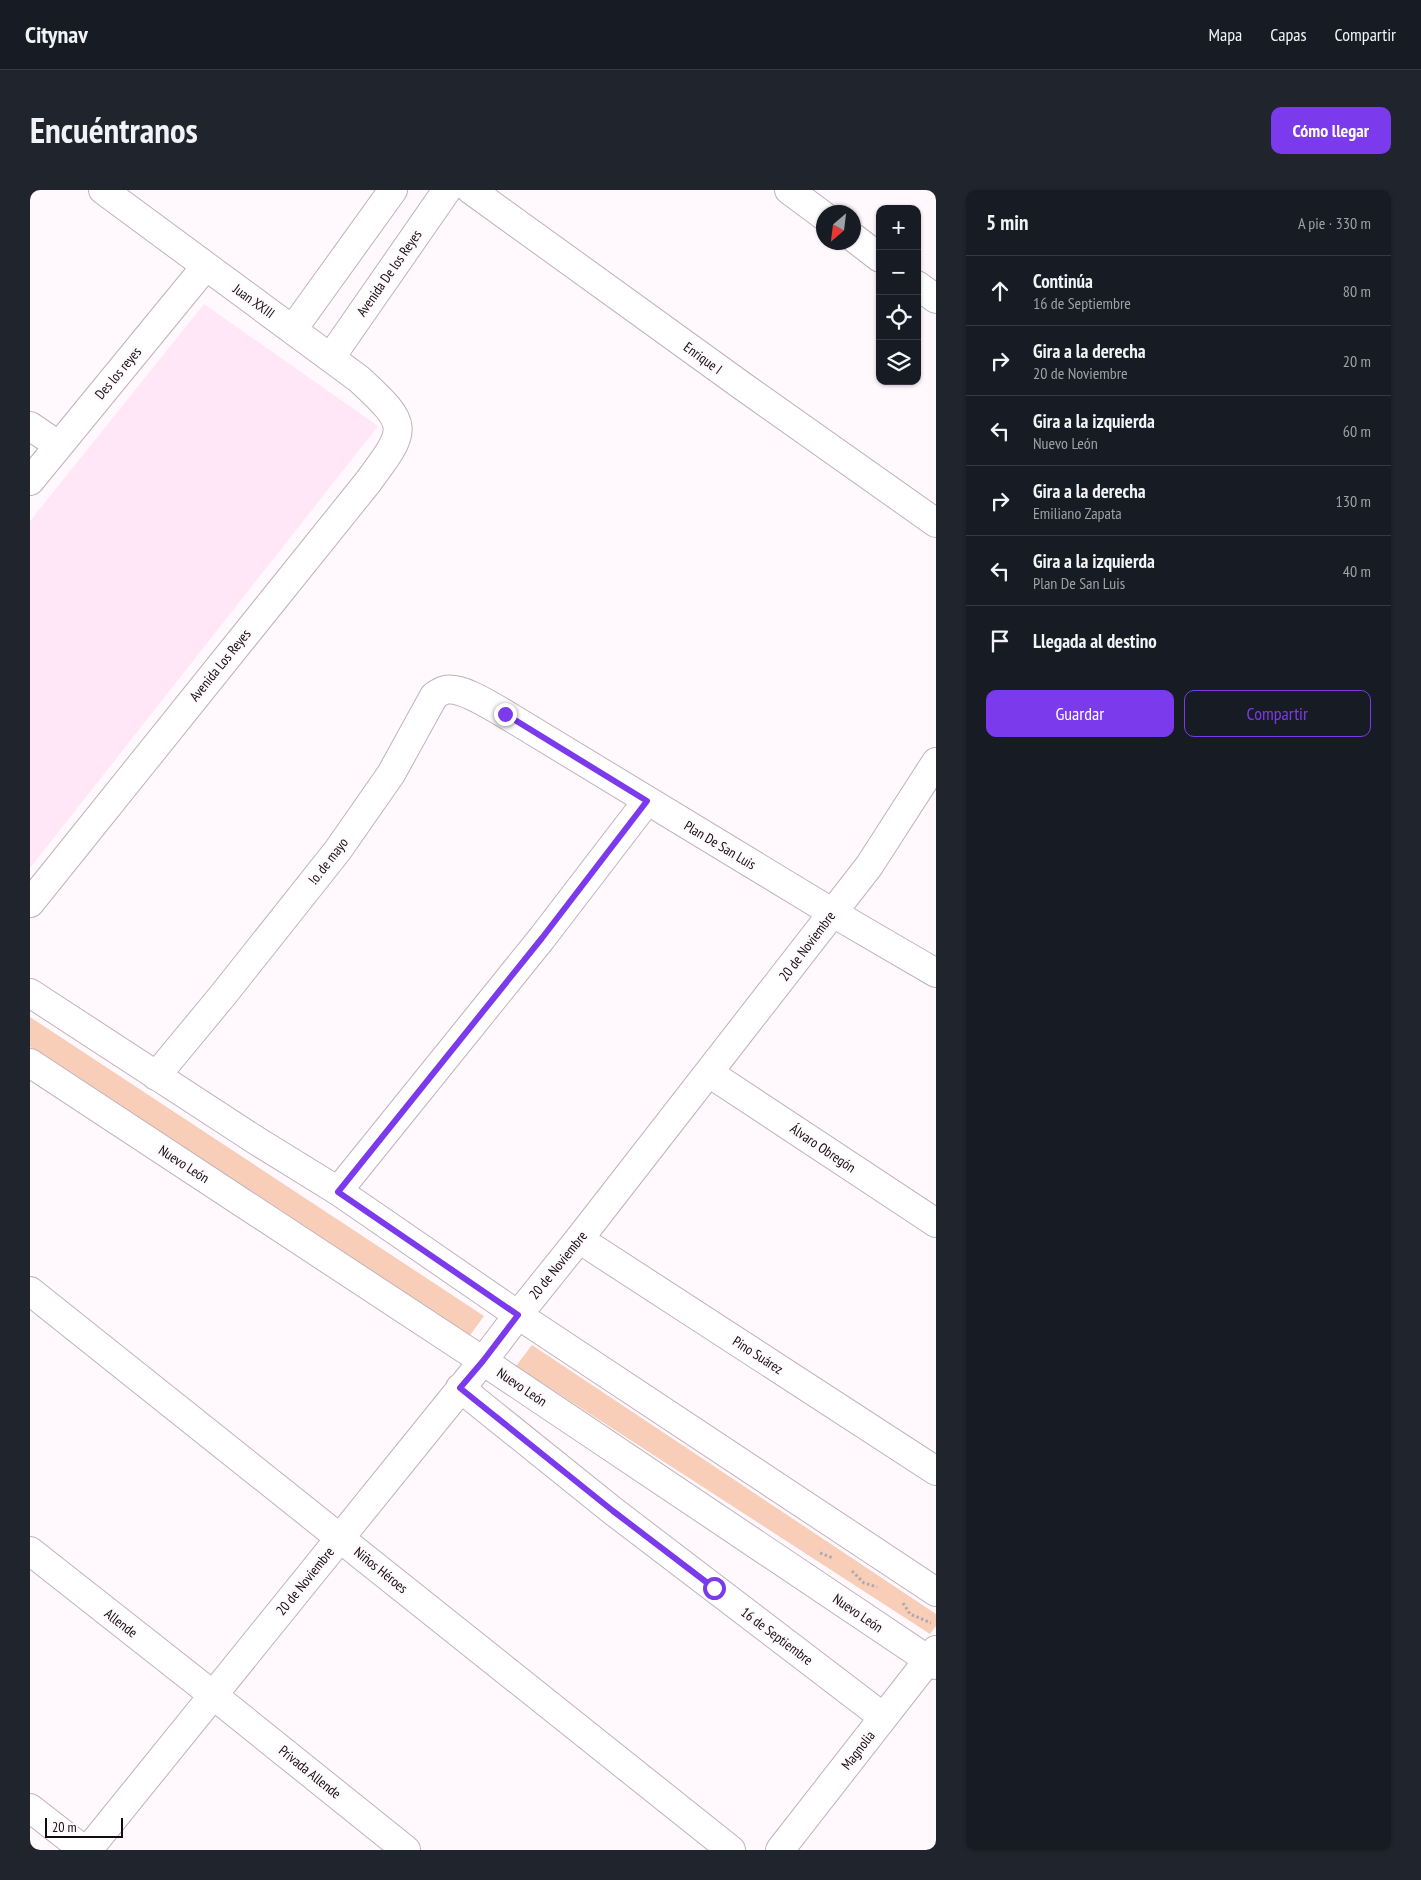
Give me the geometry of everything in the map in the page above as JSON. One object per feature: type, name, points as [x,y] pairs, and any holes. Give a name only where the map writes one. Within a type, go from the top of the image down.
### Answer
[{"type":"street","name":"Juan XXIII","points":[[103,190],[331,357],[380,398],[391,410],[397,422]]},
{"type":"street","points":[[293,330],[393,190]]},
{"type":"street","name":"Avenida De los Reyes","points":[[331,357],[447,190]]},
{"type":"street","name":"Enrique I","points":[[471,190],[936,523]]},
{"type":"street","points":[[789,190],[816,210]]},
{"type":"street","points":[[861,243],[876,255]]},
{"type":"street","name":"Des los reyes","points":[[30,481],[206,266]]},
{"type":"street","points":[[921,288],[936,299]]},
{"type":"street","name":"Avenida Los Reyes","points":[[30,903],[368,482],[394,446],[398,434],[397,422]]},
{"type":"street","points":[[30,426],[58,446]]},
{"type":"street","name":"!o. de mayo","points":[[156,1076],[338,850],[391,774],[434,696],[444,690],[455,690],[475,697],[505,714]]},
{"type":"street","name":"Plan De San Luis","points":[[505,714],[832,913],[936,973]]},
{"type":"street","name":"20 de Noviembre","points":[[88,1850],[483,1361],[710,1073],[869,866],[936,762]]},
{"type":"street","points":[[338,1192],[542,938],[647,801]]},
{"type":"street","points":[[30,994],[338,1192],[518,1315],[936,1592]]},
{"type":"street","name":"Nuevo León","points":[[30,1063],[933,1658]]},
{"type":"street","name":"Álvaro Obregón","points":[[710,1073],[936,1224]]},
{"type":"street","name":"Pino Suárez","points":[[579,1239],[936,1471]]},
{"type":"street","name":"Niños Héroes","points":[[30,1291],[731,1850]]},
{"type":"street","name":"16 de Septiembre","points":[[460,1388],[613,1511],[883,1717]]},
{"type":"street","name":"Allende","points":[[30,1551],[213,1694]]},
{"type":"street","name":"Magnolia","points":[[780,1850],[883,1717],[933,1658]]},
{"type":"street","name":"Privada Allende","points":[[213,1694],[406,1850]]},
{"type":"street","points":[[30,1808],[84,1850]]},
{"type":"shaded area","points":[[204,304],[378,426],[30,868],[30,521]]},
{"type":"shaded area","points":[[30,1017],[484,1316],[468,1338],[30,1047]]},
{"type":"shaded area","points":[[532,1345],[936,1614],[936,1626],[930,1634],[516,1366]]},
{"type":"route","points":[[505,714],[647,801],[542,938],[338,1192],[518,1315],[460,1388],[613,1511],[714,1588]]}]
